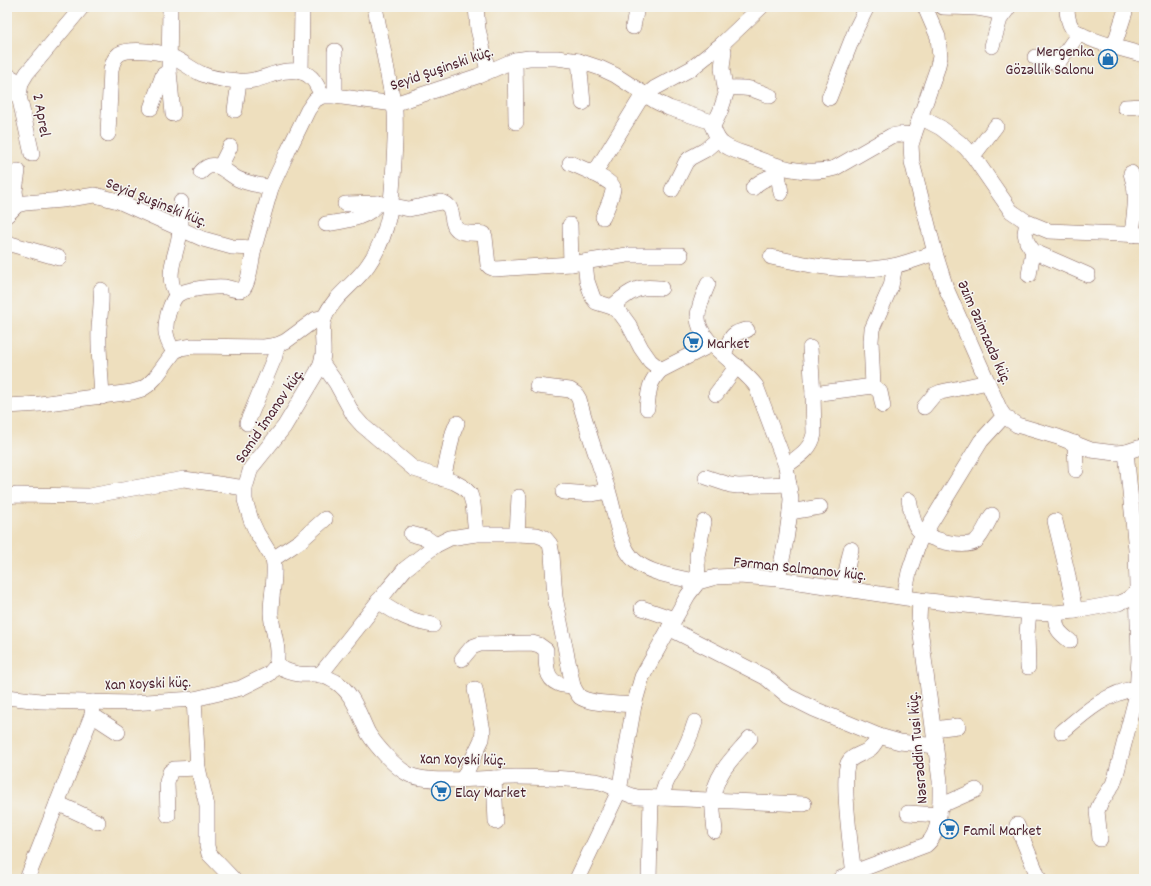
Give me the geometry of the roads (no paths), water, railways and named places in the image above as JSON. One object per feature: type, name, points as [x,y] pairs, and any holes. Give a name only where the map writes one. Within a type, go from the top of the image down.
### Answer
[{"type":"street","name":"2 Aprel","points":[[32,154],[19,96],[21,83],[26,73],[82,7]]},
{"type":"street","points":[[170,7],[169,71],[173,114]]},
{"type":"street","name":"Samid İmanov küç.","points":[[276,666],[278,655],[271,615],[275,575],[273,559],[254,527],[245,500],[244,488],[251,468],[284,427],[322,363],[322,329],[325,317],[339,296],[364,271],[386,227],[384,204],[393,195],[396,126],[394,104],[375,7]]},
{"type":"street","points":[[476,7],[478,29],[488,71]]},
{"type":"street","points":[[633,27],[636,7]]},
{"type":"street","points":[[594,174],[639,101],[645,95],[664,83],[692,68],[722,44],[760,7]]},
{"type":"street","points":[[829,98],[856,29],[867,7]]},
{"type":"street","name":"Əzim Əzimzadə küç.","points":[[925,7],[938,38],[940,57],[914,135],[912,145],[912,162],[935,253],[946,288],[1004,416]]},
{"type":"street","points":[[944,7],[982,8],[1006,11]]},
{"type":"street","points":[[1067,7],[1069,23],[1079,33],[1144,55]]},
{"type":"street","points":[[301,72],[302,10]]},
{"type":"street","points":[[992,46],[1000,19],[1006,11]]},
{"type":"street","points":[[1114,46],[1125,12]]},
{"type":"street","points":[[1035,57],[1056,63],[1060,60],[1079,33]]},
{"type":"street","points":[[672,190],[686,162],[690,158],[705,150],[715,133],[726,88],[722,68],[724,51],[722,44]]},
{"type":"street","points":[[108,134],[111,70],[113,61],[119,54],[125,52],[151,51],[169,55],[204,75],[239,82],[250,82],[281,71],[301,72],[314,79],[329,96]]},
{"type":"street","points":[[329,96],[335,51]]},
{"type":"street","name":"Seyid Şuşinski küç.","points":[[329,96],[394,104],[478,76],[515,60],[539,57],[557,58],[579,61],[600,68],[615,75],[645,95],[669,108],[709,121],[722,144],[779,171],[826,171],[835,168],[891,136],[902,134],[914,135]]},
{"type":"street","points":[[515,60],[516,122]]},
{"type":"street","points":[[579,61],[582,103]]},
{"type":"street","points":[[151,108],[163,75],[169,71]]},
{"type":"street","points":[[7,75],[21,83]]},
{"type":"street","points":[[235,110],[239,82]]},
{"type":"street","points":[[726,88],[753,89],[770,96]]},
{"type":"street","points":[[174,352],[167,341],[166,332],[167,318],[171,304],[177,295],[185,292],[217,286],[238,290],[243,288],[247,283],[254,248],[271,188],[308,110],[315,100],[329,96]]},
{"type":"street","points":[[1125,107],[1144,106]]},
{"type":"street","points":[[920,117],[949,134],[973,156],[1011,211],[1038,228],[1048,231],[1138,235],[1135,186],[1131,173]]},
{"type":"street","points":[[973,156],[996,126]]},
{"type":"street","points":[[220,167],[230,147]]},
{"type":"street","points":[[570,163],[612,184],[614,188],[603,217]]},
{"type":"street","points":[[201,172],[205,166],[210,165],[220,167],[238,179],[271,188]]},
{"type":"street","points":[[12,210],[18,171]]},
{"type":"street","points":[[753,188],[757,183],[779,171],[781,193]]},
{"type":"street","name":"Seyid Şuşinski küç.","points":[[12,210],[33,201],[62,200],[95,195],[118,201],[181,230],[220,244],[232,247],[254,248]]},
{"type":"street","points":[[177,295],[173,289],[170,275],[181,230],[181,202]]},
{"type":"street","points":[[345,204],[384,204],[409,209],[442,202],[446,203],[450,206],[458,230],[462,232],[484,234],[488,262],[490,267],[495,269],[578,263],[627,256],[681,255]]},
{"type":"street","points":[[326,224],[354,219],[384,204]]},
{"type":"street","points":[[1027,222],[1025,234],[1033,251],[1088,275]]},
{"type":"street","points":[[570,225],[578,263],[593,298],[596,302],[612,307],[621,314],[650,361],[661,370]]},
{"type":"street","points":[[7,243],[58,258]]},
{"type":"street","points":[[1029,275],[1033,251]]},
{"type":"street","points":[[771,257],[812,266],[852,269],[895,266],[935,253]]},
{"type":"street","points":[[883,406],[880,392],[873,386],[870,341],[872,329],[891,286],[895,266]]},
{"type":"street","points":[[708,284],[697,319],[703,333],[712,344],[738,366],[756,386],[786,466],[791,499],[778,579]]},
{"type":"street","points":[[612,307],[622,298],[641,288],[661,288]]},
{"type":"street","points":[[101,290],[102,307],[99,340],[102,397]]},
{"type":"street","points":[[7,406],[40,404],[132,392],[142,389],[155,378],[174,352],[180,348],[193,346],[264,347],[277,345],[286,341],[316,319],[325,317]]},
{"type":"street","points":[[724,354],[732,335],[737,332],[747,330]]},
{"type":"street","points":[[647,408],[650,386],[654,378],[661,370],[712,344]]},
{"type":"street","points":[[246,423],[275,356],[277,345]]},
{"type":"street","points":[[786,466],[810,447],[813,440],[813,394],[810,348]]},
{"type":"street","points":[[322,363],[336,383],[354,416],[362,425],[414,469],[463,487],[470,494],[473,504],[476,534]]},
{"type":"street","points":[[716,394],[738,366]]},
{"type":"street","points":[[924,407],[934,395],[941,392],[988,382]]},
{"type":"street","points":[[537,386],[570,390],[576,394],[590,441],[608,490],[622,540],[634,560],[644,567],[658,572],[698,582]]},
{"type":"street","points":[[813,394],[873,386]]},
{"type":"street","points":[[904,597],[906,583],[915,551],[924,534],[981,441],[1004,416],[1022,426],[1058,437],[1091,450],[1116,453],[1126,452],[1144,446]]},
{"type":"street","points":[[443,479],[453,434],[457,423]]},
{"type":"street","points":[[1075,443],[1076,470]]},
{"type":"street","points":[[1100,839],[1097,811],[1113,784],[1139,697],[1141,658],[1140,590],[1126,452]]},
{"type":"street","points":[[706,477],[730,485],[738,486],[789,484]]},
{"type":"street","points":[[7,496],[89,496],[184,479],[244,488]]},
{"type":"street","points":[[563,492],[591,494],[608,490]]},
{"type":"street","points":[[517,534],[519,497]]},
{"type":"street","points":[[909,500],[914,522],[918,529],[924,534],[940,541],[950,543],[969,545],[976,542],[992,515]]},
{"type":"street","points":[[790,512],[820,507]]},
{"type":"street","points":[[273,559],[300,541],[325,519]]},
{"type":"street","points":[[1055,521],[1068,570],[1075,612]]},
{"type":"street","points":[[577,879],[619,791],[634,705],[642,677],[688,595],[698,582],[696,556],[704,522]]},
{"type":"street","points":[[411,534],[426,538],[436,545]]},
{"type":"street","points":[[320,675],[405,569],[436,545],[450,538],[476,534],[536,535],[545,538],[550,544],[555,597],[573,686],[576,692],[581,697],[593,701],[634,705]]},
{"type":"street","points":[[844,589],[851,549]]},
{"type":"street","name":"Fərman Salmanov küç.","points":[[698,582],[716,577],[739,576],[778,579],[920,600],[1030,612],[1055,613],[1075,612],[1119,603],[1128,599],[1140,590]]},
{"type":"street","name":"Nəsrəddin Tusi küç.","points":[[840,879],[855,876],[926,845],[933,837],[939,809],[940,781],[919,620],[920,600]]},
{"type":"street","points":[[378,601],[399,615],[418,622],[433,625]]},
{"type":"street","points":[[642,608],[764,677],[788,696],[814,709],[879,736],[900,742],[936,746]]},
{"type":"street","points":[[1028,667],[1027,633],[1030,612]]},
{"type":"street","points":[[1055,613],[1056,628],[1059,633],[1070,641]]},
{"type":"street","points":[[462,659],[472,647],[480,644],[532,643],[540,645],[546,650],[547,669],[551,678],[557,683],[573,686]]},
{"type":"street","name":"Xan Xoyski küç.","points":[[7,697],[40,700],[93,708],[131,703],[194,699],[241,688],[268,674],[276,666],[288,672],[320,675],[337,683],[353,700],[369,734],[377,745],[400,769],[417,778],[463,779],[518,777],[596,781],[637,798],[804,804]]},
{"type":"street","points":[[1062,732],[1089,709],[1100,702],[1129,689],[1139,697]]},
{"type":"street","points":[[463,779],[482,739],[483,731],[476,690]]},
{"type":"street","points":[[194,699],[198,768],[207,806],[207,846],[209,854],[233,879]]},
{"type":"street","points":[[27,879],[93,708],[118,732]]},
{"type":"street","points":[[649,879],[656,798],[679,760],[696,722]]},
{"type":"street","points":[[934,729],[958,726]]},
{"type":"street","points":[[855,876],[845,782],[846,768],[851,759],[871,748],[879,736]]},
{"type":"street","points":[[715,830],[713,800],[718,778],[724,768],[750,738]]},
{"type":"street","points":[[168,815],[167,782],[170,772],[174,769],[198,768]]},
{"type":"street","points":[[494,778],[496,822]]},
{"type":"street","points":[[908,813],[939,809],[949,802],[976,790]]},
{"type":"street","points":[[57,803],[98,822]]},
{"type":"street","points":[[1017,826],[1040,879]]},
{"type":"place","name":"Mergenka Gözəllik Salonu","points":[[1108,59]]},
{"type":"place","name":"Market","points":[[693,342]]},
{"type":"place","name":"Elay Market","points":[[441,791]]},
{"type":"place","name":"Famil Market","points":[[949,829]]}]
